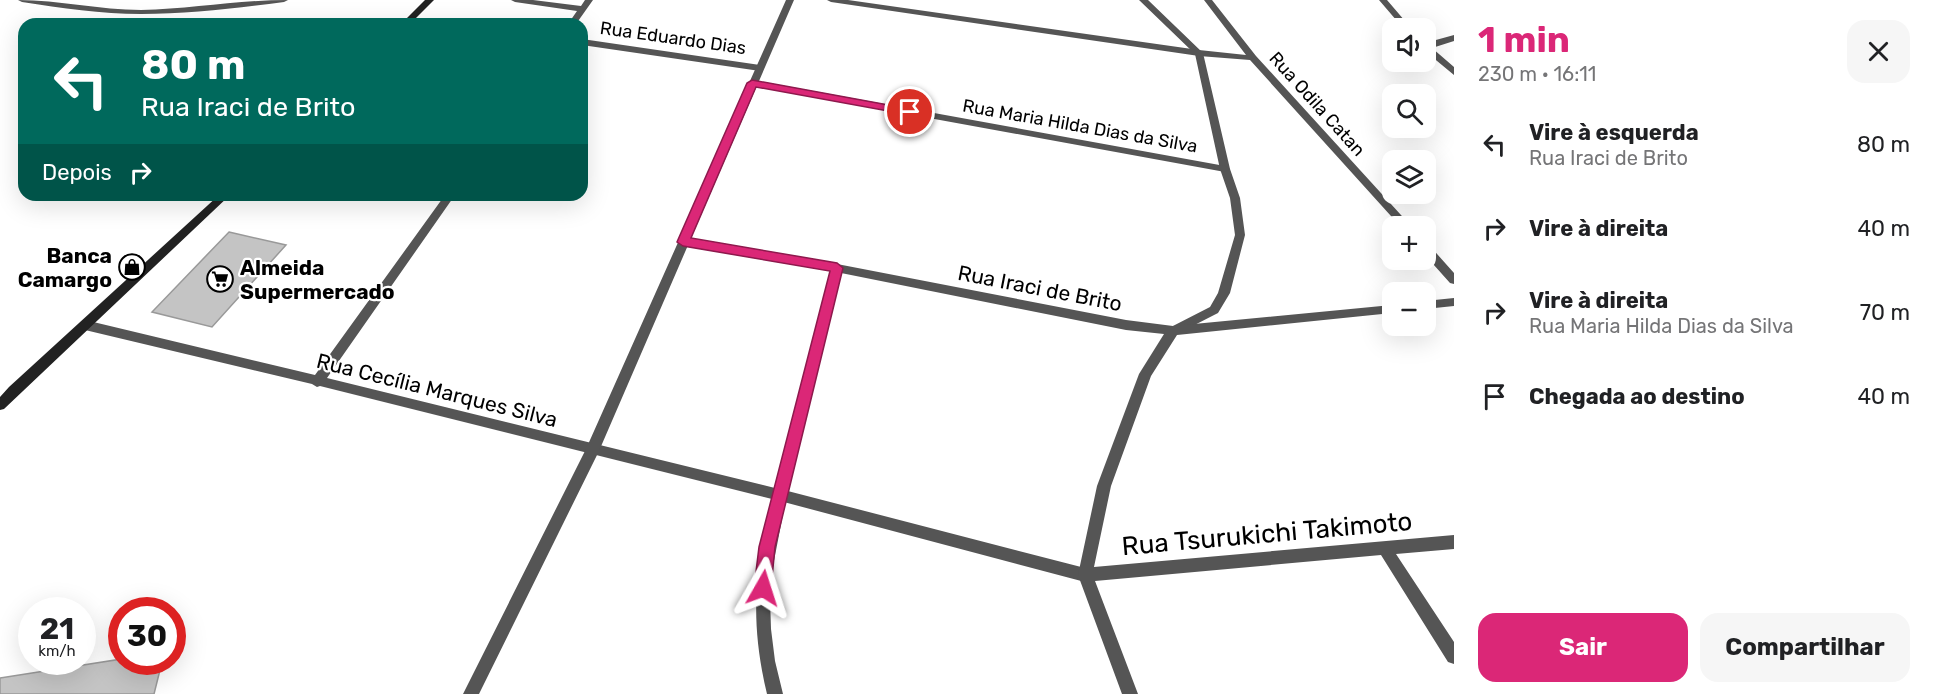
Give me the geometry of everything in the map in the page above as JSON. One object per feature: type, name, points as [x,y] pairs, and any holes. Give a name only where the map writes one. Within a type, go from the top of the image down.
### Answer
[{"type":"main road","points":[[411,18],[430,0]]},
{"type":"main road","points":[[0,405],[219,201]]},
{"type":"street","points":[[22,0],[89,10],[142,12],[212,8],[284,0]]},
{"type":"street","points":[[515,0],[583,9]]},
{"type":"street","points":[[576,18],[589,0]]},
{"type":"street","points":[[471,694],[592,451],[790,0]]},
{"type":"street","points":[[831,0],[1199,53],[1253,58]]},
{"type":"street","points":[[1130,694],[1085,575],[1104,486],[1145,374],[1173,331],[1214,309],[1224,293],[1240,235],[1235,198],[1225,169],[1199,53],[1143,0]]},
{"type":"street","name":"Rua Odila Catan","points":[[1208,0],[1253,58],[1397,216]]},
{"type":"street","points":[[1383,0],[1398,18]]},
{"type":"street","points":[[1436,43],[1454,38]]},
{"type":"street","name":"Rua Eduardo Dias","points":[[588,43],[760,68]]},
{"type":"street","points":[[1436,56],[1454,72]]},
{"type":"street","name":"Rua Maria Hilda Dias da Silva","points":[[752,83],[1225,169]]},
{"type":"street","points":[[316,382],[446,201]]},
{"type":"street","name":"Rua Iraci de Brito","points":[[683,242],[837,268],[1125,325],[1173,331],[1382,310]]},
{"type":"street","points":[[1436,260],[1454,280]]},
{"type":"street","points":[[775,694],[770,678],[761,608],[767,547],[837,268]]},
{"type":"street","points":[[1436,304],[1454,302]]},
{"type":"street","name":"Rua Cecília Marques Silva","points":[[85,325],[186,347],[592,451],[780,495]]},
{"type":"street","name":"Rua Tsurukichi Takimoto","points":[[780,495],[1085,575],[1454,542]]},
{"type":"street","points":[[1384,548],[1454,656]]},
{"type":"building","name":"Almeida Supermercado","points":[[229,232],[286,245],[212,327],[152,312]]},
{"type":"building","points":[[108,661],[108,675],[159,675],[154,694],[0,694],[0,678],[19,675],[96,675],[96,663]]},
{"type":"place","name":"Banca Camargo","points":[[132,267]]},
{"type":"place","name":"Almeida Supermercado","points":[[220,279]]},
{"type":"route","points":[[763,588],[767,547],[837,268],[683,242],[752,83],[910,112]]}]
